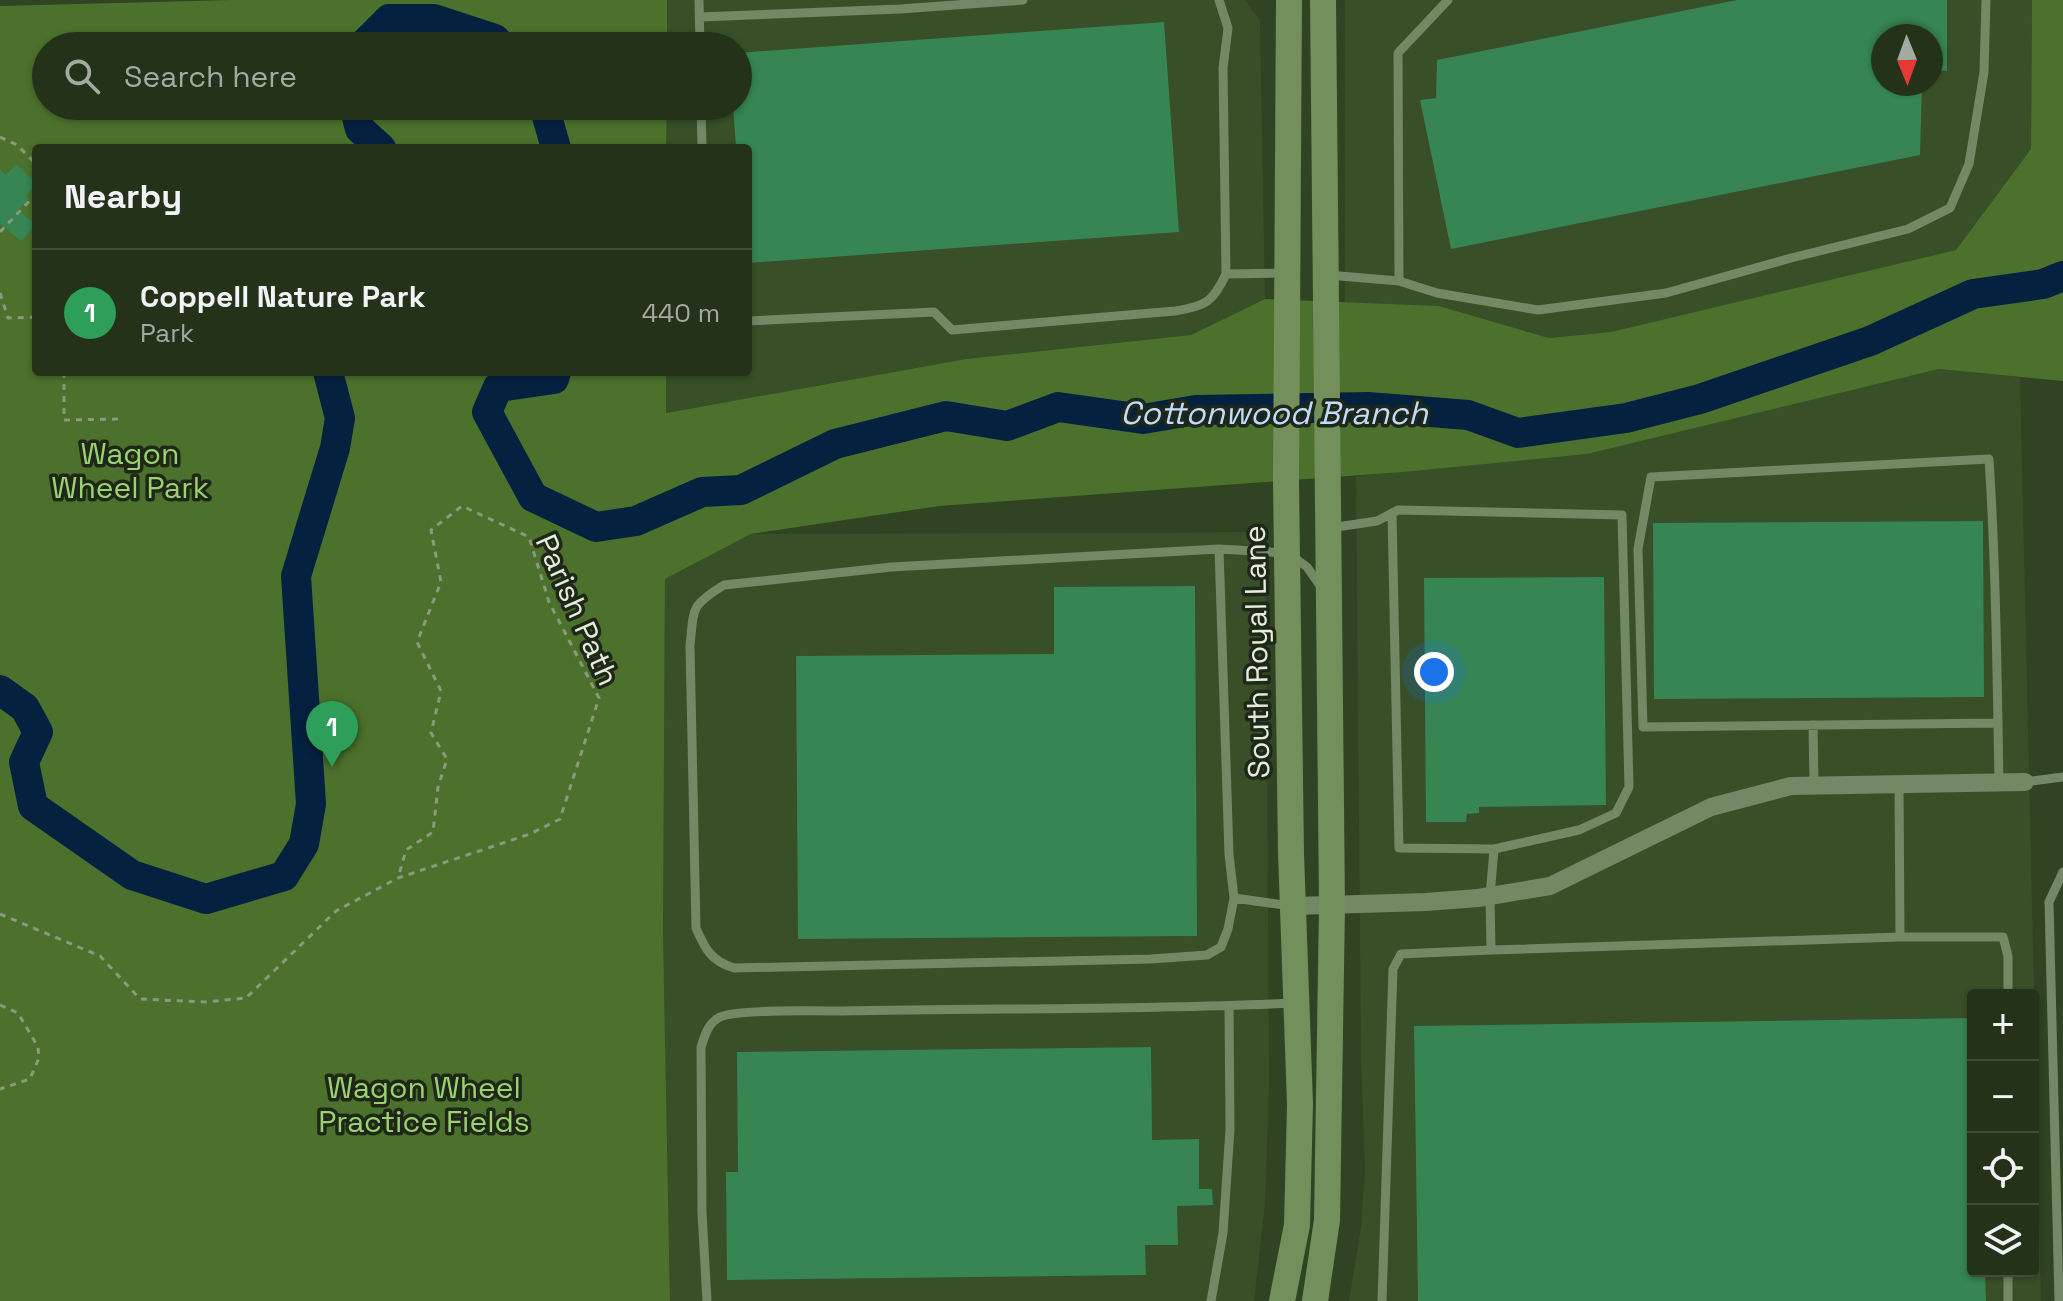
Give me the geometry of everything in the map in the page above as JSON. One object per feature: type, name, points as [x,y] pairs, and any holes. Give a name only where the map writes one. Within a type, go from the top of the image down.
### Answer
[{"type":"main road","name":"South Royal Lane","points":[[1282,1301],[1297,1225],[1300,1104],[1286,482],[1289,0]]},
{"type":"main road","points":[[1315,1301],[1327,1220],[1332,906],[1323,0]]},
{"type":"main road","points":[[1289,204],[1297,245],[1309,263],[1326,275]]},
{"type":"street","points":[[1294,906],[1426,902],[1550,886],[1711,807],[1791,786],[2025,782]]},
{"type":"lane","points":[[699,0],[700,32]]},
{"type":"lane","points":[[700,17],[1023,0]]},
{"type":"lane","points":[[752,321],[934,312],[952,330],[1200,307],[1216,295],[1226,274],[1223,68],[1228,28],[1219,0]]},
{"type":"lane","points":[[1399,281],[1398,53],[1448,0]]},
{"type":"lane","points":[[1326,275],[1399,281],[1437,293],[1538,310],[1666,293],[1908,229],[1950,208],[1969,164],[1984,72],[1986,0]]},
{"type":"lane","points":[[701,120],[702,144]]},
{"type":"lane","points":[[1226,274],[1288,273]]},
{"type":"lane","points":[[1998,723],[1643,727],[1638,549],[1651,477],[1989,459],[1993,516],[1998,723],[1999,782]]},
{"type":"lane","points":[[1328,528],[1377,521],[1392,513],[1398,510],[1622,515],[1629,787],[1616,813],[1579,830],[1494,849],[1399,848],[1392,513]]},
{"type":"lane","points":[[1219,549],[1229,854],[1234,898],[1221,947],[1207,955],[1151,959],[734,968],[718,963],[705,950],[696,928],[693,880],[690,646],[693,612],[700,599],[724,585],[892,567],[1219,549],[1288,553],[1307,567],[1329,598]]},
{"type":"lane","points":[[1813,725],[1814,785]]},
{"type":"lane","points":[[2025,782],[2063,777]]},
{"type":"lane","points":[[1899,783],[1900,937]]},
{"type":"lane","points":[[1491,950],[1490,896],[1494,849]]},
{"type":"lane","points":[[2059,1301],[2049,902],[2063,872]]},
{"type":"lane","points":[[1234,898],[1294,906]]},
{"type":"lane","points":[[1382,1301],[1393,969],[1401,954],[1900,937],[2003,937],[2008,956],[2008,989]]},
{"type":"lane","points":[[707,1301],[702,1213],[701,1047],[707,1028],[721,1017],[997,1007],[1296,1003]]},
{"type":"lane","points":[[1211,1301],[1223,1233],[1230,1129],[1229,1006]]},
{"type":"lane","points":[[2008,1277],[2008,1301]]},
{"type":"path","points":[[0,137],[17,145],[32,160]]},
{"type":"path","points":[[0,232],[32,198]]},
{"type":"path","points":[[0,293],[8,318],[32,317]]},
{"type":"path","points":[[64,376],[64,420],[119,419]]},
{"type":"path","name":"Parish Path","points":[[0,914],[100,956],[140,999],[205,1002],[246,998],[336,911],[398,878],[530,834],[560,819],[599,698],[549,602],[529,537],[462,506],[431,530],[441,582],[417,642],[441,691],[431,733],[447,759],[438,787],[433,832],[406,850],[398,878]]},
{"type":"path","points":[[0,1005],[18,1013],[38,1047],[39,1058],[30,1079],[0,1089]]},
{"type":"shaded area","points":[[667,0],[1245,0],[1260,21],[1265,299],[1191,335],[966,359],[665,413],[666,376],[752,376],[752,144],[666,144],[667,120],[752,120],[752,32],[667,32]]},
{"type":"shaded area","points":[[1345,0],[2032,0],[2031,149],[1956,250],[1612,332],[1549,338],[1439,306],[1345,303]]},
{"type":"shaded area","points":[[1939,369],[2020,377],[2034,989],[1967,989],[1967,1277],[2039,1277],[2039,1213],[2041,1301],[1349,1301],[1361,1227],[1365,1168],[1361,1058],[1356,476],[1587,454]]},
{"type":"shaded area","points":[[1266,532],[1269,1085],[1265,1204],[1254,1301],[670,1301],[663,931],[665,579],[751,534]]},
{"type":"green space","points":[[231,0],[667,0],[667,32],[32,32],[32,120],[667,120],[666,144],[32,144],[32,376],[666,376],[666,413],[966,359],[1191,335],[1265,299],[1439,306],[1549,338],[1611,332],[1956,250],[2031,149],[2032,0],[2063,0],[2063,381],[1939,369],[1587,454],[1403,472],[939,506],[751,534],[665,579],[663,931],[670,1301],[0,1301],[0,6]]},
{"type":"building","points":[[1737,0],[1947,0],[1947,71],[1943,71],[1943,24],[1871,24],[1871,96],[1922,96],[1920,155],[1451,249],[1420,100],[1436,98],[1437,60]]},
{"type":"building","points":[[1164,22],[1179,232],[752,263],[752,144],[736,144],[734,120],[752,120],[752,52]]},
{"type":"building","points":[[16,164],[32,179],[32,188],[26,196],[29,199],[18,210],[32,222],[32,229],[21,241],[0,224],[0,169],[6,175]]},
{"type":"building","points":[[1983,521],[1984,697],[1654,699],[1653,523]]},
{"type":"building","points":[[1604,577],[1606,805],[1479,807],[1479,813],[1467,814],[1466,822],[1426,822],[1424,578]]},
{"type":"building","points":[[1195,586],[1197,936],[798,939],[796,656],[1054,654],[1054,587]]},
{"type":"building","points":[[1967,1018],[1967,1277],[1985,1277],[1986,1301],[1418,1301],[1414,1026]]},
{"type":"building","points":[[1151,1047],[1152,1140],[1199,1139],[1199,1189],[1212,1189],[1213,1205],[1177,1206],[1178,1245],[1145,1245],[1146,1275],[727,1280],[726,1172],[738,1172],[737,1052]]},
{"type":"waterway","name":"Cottonwood Branch","points":[[376,32],[389,19],[434,19],[474,32]]},
{"type":"waterway","name":"Cottonwood Branch","points":[[358,120],[360,129],[377,144]]},
{"type":"waterway","name":"Cottonwood Branch","points":[[548,120],[555,144]]},
{"type":"waterway","name":"Cottonwood Branch","points":[[555,376],[554,379],[498,387],[487,412],[533,497],[596,527],[636,521],[702,492],[741,490],[835,444],[946,416],[1007,426],[1058,407],[1143,419],[1196,410],[1368,407],[1468,415],[1518,433],[1626,418],[1700,399],[1870,341],[1973,294],[2043,284],[2063,276]]},
{"type":"waterway","name":"Cottonwood Branch","points":[[0,690],[25,708],[38,732],[24,762],[33,806],[132,875],[206,899],[284,876],[304,844],[311,804],[296,576],[335,448],[340,418],[329,376]]},
{"type":"place","name":"Coppell Nature Park","points":[[332,767]]},
{"type":"park label","name":"Wagon Wheel Park","points":[[130,471]]},
{"type":"park label","name":"Wagon Wheel Practice Fields","points":[[424,1105]]}]
